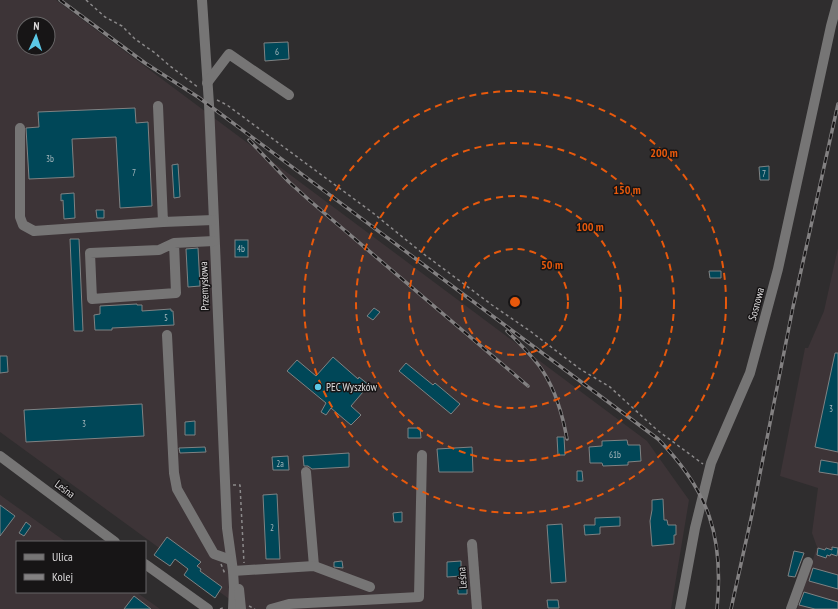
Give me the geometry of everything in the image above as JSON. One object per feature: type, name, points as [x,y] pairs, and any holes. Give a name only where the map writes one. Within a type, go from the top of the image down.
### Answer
[{"type":"street","name":"Przemysłowa","points":[[202,0],[208,95],[227,528],[234,587],[233,609]]},
{"type":"street","name":"Sosnowa","points":[[680,609],[695,528],[711,463],[750,373],[778,269],[838,0]]},
{"type":"street","points":[[207,83],[229,54],[289,95]]},
{"type":"street","points":[[158,106],[163,222]]},
{"type":"street","points":[[20,128],[20,217],[23,225],[34,230],[213,220]]},
{"type":"street","points":[[174,243],[176,293],[92,299],[90,253],[159,250],[174,243],[214,241]]},
{"type":"street","points":[[167,335],[174,473],[177,489],[214,554],[231,560]]},
{"type":"street","points":[[271,609],[288,604],[419,597],[422,455]]},
{"type":"street","name":"Leśna","points":[[0,456],[114,541]]},
{"type":"street","points":[[306,472],[314,566]]},
{"type":"street","name":"Leśna","points":[[472,544],[477,609]]},
{"type":"street","points":[[791,609],[808,562]]},
{"type":"street","points":[[146,565],[189,597],[208,609]]},
{"type":"street","points":[[233,571],[314,566],[370,587]]},
{"type":"street","name":"Przemysłowa","points":[[233,571],[238,585],[241,609]]},
{"type":"street","points":[[189,597],[200,609]]},
{"type":"path","points":[[86,0],[105,17],[122,26],[135,39],[156,53],[170,66],[208,95],[227,105],[373,213],[421,252],[492,305],[536,335],[580,369],[610,387],[657,430],[703,464],[709,472]]},
{"type":"path","points":[[225,485],[240,485],[244,570]]},
{"type":"shaded area","points":[[0,0],[56,0],[647,441],[689,500],[671,609],[243,609],[0,432]]},
{"type":"shaded area","points":[[838,248],[838,609],[797,609],[817,547],[812,533],[818,488],[780,476],[805,348],[808,348],[824,311]]},
{"type":"shaded area","points":[[0,495],[65,541],[16,541],[16,593],[137,593],[160,609],[0,609]]},
{"type":"building","points":[[288,42],[289,59],[265,61],[264,43]]},
{"type":"building","points":[[135,108],[136,123],[148,122],[152,206],[120,208],[116,137],[72,139],[74,177],[29,179],[26,128],[39,127],[38,112]]},
{"type":"building","points":[[178,164],[180,197],[174,198],[172,165]]},
{"type":"building","points":[[769,166],[769,180],[760,180],[759,167]]},
{"type":"building","points":[[74,193],[75,218],[64,219],[63,200],[61,201],[61,194]]},
{"type":"building","points":[[96,210],[104,210],[104,218],[97,218]]},
{"type":"building","points":[[70,239],[79,239],[83,331],[74,331]]},
{"type":"building","points":[[235,240],[248,240],[248,257],[235,257]]},
{"type":"building","points":[[198,248],[200,286],[188,287],[186,249]]},
{"type":"building","points":[[709,271],[721,271],[721,278],[710,278]]},
{"type":"building","points":[[142,305],[142,311],[171,309],[171,311],[173,311],[174,325],[95,330],[94,315],[100,314],[100,306]]},
{"type":"building","points":[[374,308],[380,312],[373,320],[367,316]]},
{"type":"building","points":[[835,353],[838,353],[838,452],[815,447]]},
{"type":"building","points":[[0,356],[7,356],[8,372],[0,373]]},
{"type":"building","points":[[333,357],[358,379],[359,377],[369,385],[351,406],[361,415],[351,425],[331,408],[326,415],[321,412],[326,403],[287,371],[297,360],[316,376]]},
{"type":"building","points":[[406,363],[433,385],[435,383],[460,404],[451,414],[399,371]]},
{"type":"building","points":[[142,404],[144,436],[26,442],[24,410]]},
{"type":"building","points":[[195,421],[195,435],[185,435],[185,422]]},
{"type":"building","points":[[408,428],[420,428],[421,438],[408,438]]},
{"type":"building","points":[[557,437],[564,437],[565,455],[558,455]]},
{"type":"building","points":[[627,440],[628,445],[640,445],[641,461],[628,462],[628,465],[603,466],[602,463],[590,463],[589,447],[602,446],[602,441]]},
{"type":"building","points":[[205,447],[206,452],[180,453],[179,448]]},
{"type":"building","points":[[472,447],[473,472],[439,472],[437,449]]},
{"type":"building","points":[[349,453],[349,467],[312,469],[308,466],[304,466],[303,456]]},
{"type":"building","points":[[288,456],[289,470],[273,470],[272,457]]},
{"type":"building","points":[[821,460],[838,463],[838,475],[819,472]]},
{"type":"building","points":[[577,471],[582,471],[583,481],[577,481]]},
{"type":"building","points":[[277,494],[280,559],[266,559],[263,495]]},
{"type":"building","points":[[663,499],[664,520],[667,520],[668,525],[676,525],[674,544],[652,546],[650,521],[652,500]]},
{"type":"building","points":[[0,505],[15,516],[0,536]]},
{"type":"building","points":[[402,512],[402,522],[394,522],[393,513]]},
{"type":"building","points":[[620,517],[620,526],[600,527],[600,534],[585,535],[584,525],[595,525],[595,518]]},
{"type":"building","points":[[26,522],[31,526],[24,536],[19,533]]},
{"type":"building","points":[[562,524],[566,582],[551,583],[547,525]]},
{"type":"building","points":[[167,537],[201,562],[197,566],[201,569],[200,571],[222,587],[215,598],[184,575],[188,569],[175,559],[170,566],[154,555]]},
{"type":"building","points":[[832,547],[838,548],[837,556],[831,554],[830,556],[827,555],[826,558],[817,555],[818,548],[832,550]]},
{"type":"building","points":[[794,551],[804,553],[795,577],[788,576]]},
{"type":"building","points":[[342,561],[343,568],[334,567],[334,562]]},
{"type":"building","points":[[461,561],[461,576],[447,577],[447,562]]},
{"type":"building","points":[[813,568],[838,575],[838,589],[809,581]]},
{"type":"building","points":[[467,586],[467,594],[458,594],[458,587]]},
{"type":"building","points":[[804,592],[838,602],[838,609],[815,609],[799,605]]},
{"type":"building","points":[[134,596],[151,609],[124,609]]},
{"type":"building","points":[[547,600],[558,600],[559,608],[548,608]]},
{"type":"railway","points":[[60,0],[145,63],[198,97],[658,439],[690,477],[709,516],[715,537],[718,559],[719,583],[717,609]]},
{"type":"railway","points":[[731,609],[752,514],[793,307],[838,104]]},
{"type":"railway","points":[[249,140],[289,182],[309,200],[528,386]]},
{"type":"railway","points":[[507,331],[532,357],[548,380],[558,405],[567,439]]},
{"type":"place","name":"PEC Wyszków","points":[[318,387]]}]
